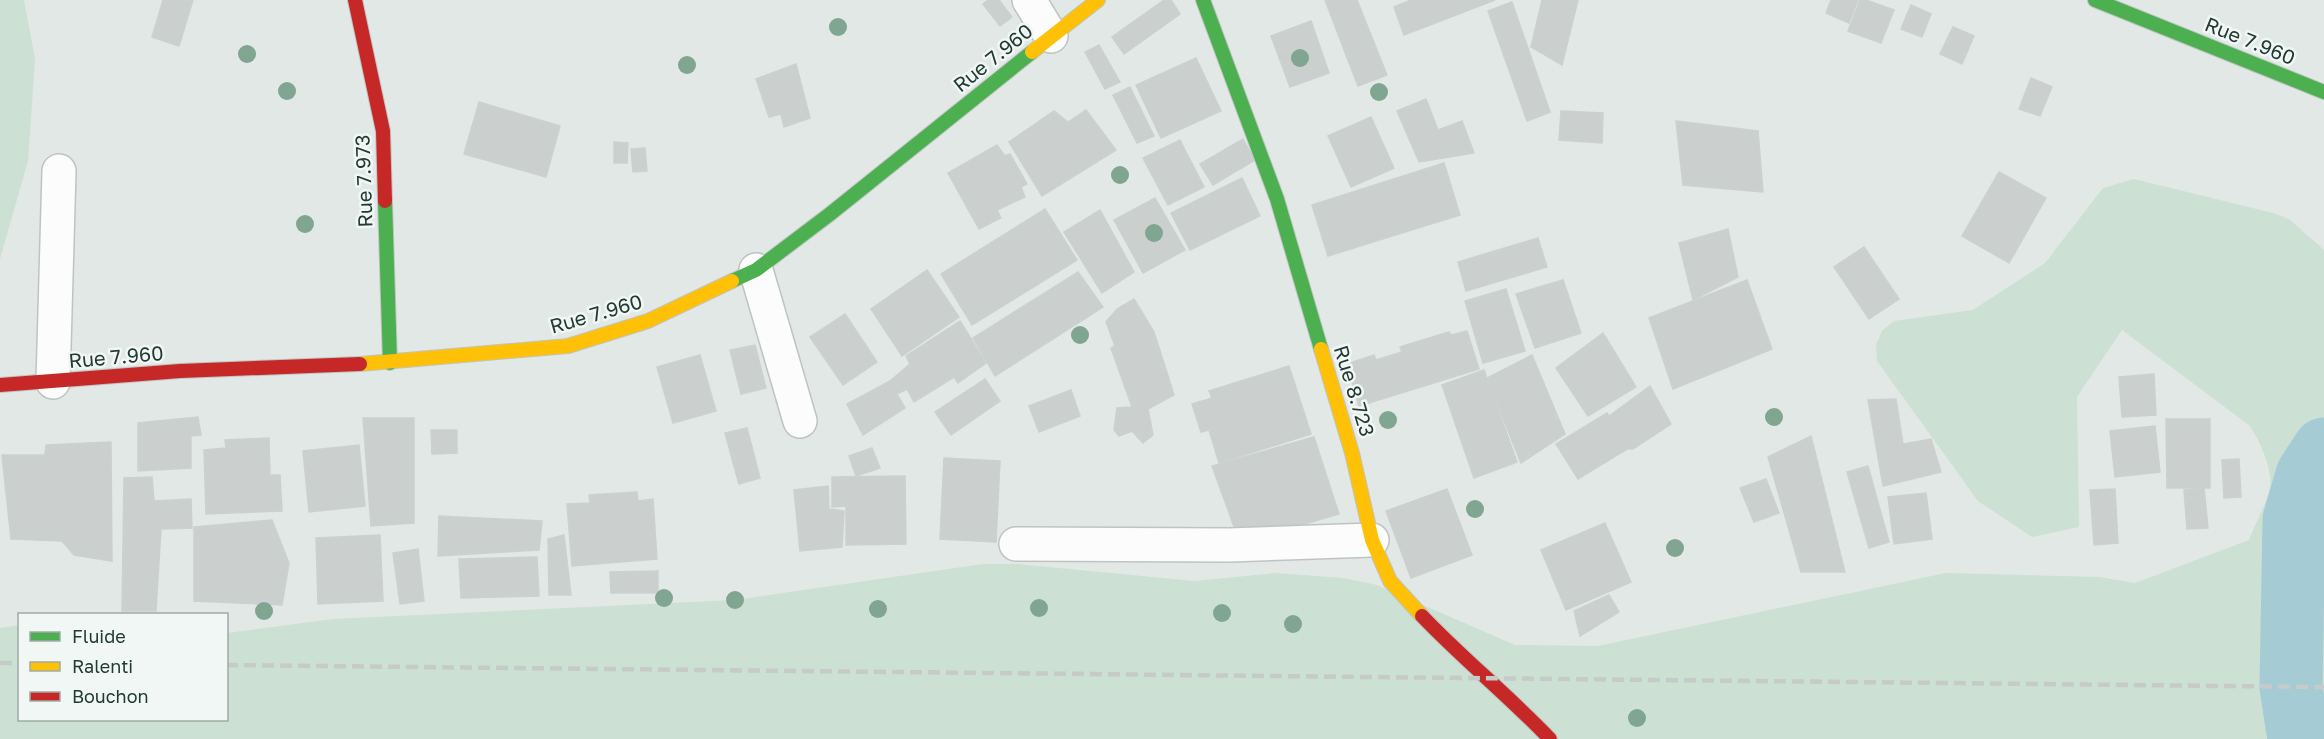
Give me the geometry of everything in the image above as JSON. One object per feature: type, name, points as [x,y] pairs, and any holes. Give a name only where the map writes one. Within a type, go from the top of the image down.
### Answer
[{"type":"street","name":"Rue 7.973","points":[[355,0],[383,131],[390,363]]},
{"type":"street","points":[[1029,0],[1051,36]]},
{"type":"street","name":"Rue 7.960","points":[[0,384],[53,382],[180,371],[390,363],[568,346],[648,321],[756,270],[839,207],[1098,0]]},
{"type":"street","name":"Rue 8.723","points":[[1203,0],[1277,200],[1352,453],[1372,540],[1390,581],[1448,643],[1518,705],[1550,739]]},
{"type":"street","name":"Rue 7.960","points":[[2095,0],[2324,92]]},
{"type":"street","points":[[53,382],[59,171]]},
{"type":"street","points":[[756,270],[800,421]]},
{"type":"street","points":[[1016,544],[1229,545],[1372,540]]},
{"type":"green space","points":[[0,0],[24,0],[35,59],[28,161],[0,259]]},
{"type":"green space","points":[[2134,179],[2273,213],[2289,219],[2324,250],[2324,739],[0,739],[0,628],[18,625],[18,721],[228,721],[228,633],[333,619],[735,600],[983,564],[1017,564],[1194,581],[1276,573],[1343,578],[1377,585],[1515,645],[1598,646],[1946,573],[2099,577],[2135,583],[2249,540],[2270,488],[2270,473],[2265,456],[2250,426],[2122,330],[2077,397],[2079,527],[2032,537],[1978,501],[1877,361],[1876,345],[1882,331],[1894,321],[1973,310],[2045,263],[2103,188]]},
{"type":"building","points":[[163,0],[193,0],[179,46],[152,37]]},
{"type":"building","points":[[988,0],[999,0],[1012,17],[1000,26],[983,4]]},
{"type":"building","points":[[1164,0],[1171,0],[1180,14],[1124,54],[1112,37]]},
{"type":"building","points":[[1325,0],[1357,0],[1387,75],[1358,86]]},
{"type":"building","points":[[1411,0],[1495,0],[1404,35],[1394,7]]},
{"type":"building","points":[[1542,0],[1578,0],[1562,65],[1531,47]]},
{"type":"building","points":[[1831,0],[1858,0],[1849,23],[1826,13]]},
{"type":"building","points":[[1860,0],[1894,10],[1881,43],[1848,31]]},
{"type":"building","points":[[1512,2],[1550,112],[1527,121],[1488,11]]},
{"type":"building","points":[[1911,5],[1931,14],[1922,37],[1901,29]]},
{"type":"building","points":[[1311,21],[1329,73],[1290,87],[1271,36]]},
{"type":"building","points":[[1953,27],[1974,36],[1962,64],[1940,54]]},
{"type":"building","points":[[1099,45],[1120,82],[1105,89],[1085,52]]},
{"type":"building","points":[[1196,58],[1221,111],[1161,138],[1136,85]]},
{"type":"building","points":[[796,64],[810,118],[784,127],[781,114],[769,117],[756,79]]},
{"type":"building","points":[[2031,78],[2052,87],[2040,116],[2019,109]]},
{"type":"building","points":[[1130,87],[1154,136],[1137,143],[1113,95]]},
{"type":"building","points":[[1426,99],[1438,130],[1462,121],[1474,153],[1419,162],[1397,111]]},
{"type":"building","points":[[479,102],[560,126],[546,177],[464,154]]},
{"type":"building","points":[[1086,110],[1116,150],[1042,196],[1009,142],[1054,111],[1068,122]]},
{"type":"building","points":[[1561,111],[1603,113],[1602,143],[1559,140]]},
{"type":"building","points":[[1371,117],[1394,168],[1351,187],[1328,136]]},
{"type":"building","points":[[1676,121],[1758,131],[1763,192],[1683,185]]},
{"type":"building","points":[[1243,139],[1255,160],[1213,185],[1200,164]]},
{"type":"building","points":[[1180,140],[1204,187],[1168,205],[1143,158]]},
{"type":"building","points":[[614,142],[628,143],[627,163],[614,163]]},
{"type":"building","points":[[997,145],[1005,156],[1010,154],[1027,184],[1021,187],[1025,197],[997,210],[1001,218],[979,229],[948,173]]},
{"type":"building","points":[[645,148],[647,171],[633,172],[631,149]]},
{"type":"building","points":[[1444,163],[1460,215],[1328,256],[1312,205]]},
{"type":"building","points":[[1999,172],[2046,198],[2009,263],[1962,236]]},
{"type":"building","points":[[1242,178],[1260,216],[1190,250],[1171,213]]},
{"type":"building","points":[[1155,198],[1185,250],[1143,273],[1114,220]]},
{"type":"building","points":[[1045,209],[1077,260],[972,325],[941,274]]},
{"type":"building","points":[[1100,210],[1134,272],[1102,293],[1064,232]]},
{"type":"building","points":[[1728,229],[1738,277],[1693,300],[1679,243]]},
{"type":"building","points":[[1538,238],[1547,267],[1466,291],[1458,262]]},
{"type":"building","points":[[1864,247],[1899,299],[1869,319],[1834,267]]},
{"type":"building","points":[[927,270],[959,317],[902,356],[871,309]]},
{"type":"building","points":[[1078,272],[1103,307],[995,376],[973,338]]},
{"type":"building","points":[[1563,280],[1581,333],[1535,348],[1516,294]]},
{"type":"building","points":[[1747,280],[1772,349],[1673,389],[1649,318]]},
{"type":"building","points":[[1506,289],[1525,351],[1483,363],[1465,301]]},
{"type":"building","points":[[1134,299],[1154,332],[1174,395],[1148,409],[1153,435],[1143,443],[1132,431],[1119,436],[1114,430],[1117,408],[1132,407],[1111,348],[1115,346],[1106,322],[1117,309]]},
{"type":"building","points":[[845,314],[877,362],[843,385],[810,337]]},
{"type":"building","points":[[960,321],[986,363],[958,383],[954,377],[914,402],[907,389],[897,394],[905,408],[863,435],[847,404],[890,381],[910,364],[906,356]]},
{"type":"building","points":[[1467,331],[1479,369],[1359,406],[1347,364],[1374,355],[1376,360],[1402,352],[1400,347],[1449,332],[1451,335]]},
{"type":"building","points":[[1603,333],[1636,387],[1588,416],[1556,368]]},
{"type":"building","points":[[755,345],[766,388],[741,394],[730,350]]},
{"type":"building","points":[[700,355],[716,411],[673,423],[657,367]]},
{"type":"building","points":[[1532,355],[1565,434],[1521,463],[1487,378]]},
{"type":"building","points":[[1289,366],[1311,434],[1219,463],[1209,430],[1201,432],[1192,404],[1212,398],[1209,391]]},
{"type":"building","points":[[1484,370],[1517,462],[1474,478],[1442,385]]},
{"type":"building","points":[[2154,374],[2156,415],[2122,417],[2119,377]]},
{"type":"building","points":[[985,379],[1000,401],[951,435],[935,412]]},
{"type":"building","points":[[1650,386],[1671,424],[1633,449],[1627,449],[1578,479],[1556,444],[1607,413],[1609,416]]},
{"type":"building","points":[[1071,390],[1080,416],[1039,432],[1029,406]]},
{"type":"building","points":[[1896,399],[1903,444],[1931,439],[1941,472],[1883,486],[1868,400]]},
{"type":"building","points":[[198,417],[201,435],[191,436],[191,468],[138,471],[138,423]]},
{"type":"building","points":[[363,418],[414,418],[414,523],[371,526]]},
{"type":"building","points":[[2166,419],[2210,419],[2210,488],[2167,488]]},
{"type":"building","points":[[2155,426],[2160,472],[2115,477],[2110,431]]},
{"type":"building","points":[[747,428],[760,478],[739,484],[725,433]]},
{"type":"building","points":[[431,430],[457,430],[457,453],[432,454]]},
{"type":"building","points":[[1811,436],[1845,572],[1801,572],[1768,457]]},
{"type":"building","points":[[1314,437],[1339,514],[1240,543],[1212,466]]},
{"type":"building","points":[[269,438],[270,475],[280,475],[282,511],[206,514],[204,450],[226,448],[225,440]]},
{"type":"building","points":[[111,442],[112,561],[74,555],[62,541],[11,539],[2,455],[45,455],[46,445]]},
{"type":"building","points":[[359,445],[365,506],[309,512],[303,451]]},
{"type":"building","points":[[872,448],[880,468],[856,476],[849,456]]},
{"type":"building","points":[[944,458],[1000,461],[996,542],[940,539]]},
{"type":"building","points":[[2239,459],[2241,497],[2224,498],[2222,460]]},
{"type":"building","points":[[1868,466],[1889,542],[1869,548],[1847,472]]},
{"type":"building","points":[[905,476],[906,544],[846,545],[846,506],[832,507],[832,477]]},
{"type":"building","points":[[152,477],[154,501],[191,499],[192,528],[161,529],[156,611],[122,611],[124,478]]},
{"type":"building","points":[[1766,479],[1779,513],[1754,522],[1740,488]]},
{"type":"building","points":[[828,486],[829,509],[844,511],[842,547],[800,551],[794,490]]},
{"type":"building","points":[[2204,488],[2208,528],[2187,529],[2184,490]]},
{"type":"building","points":[[1447,489],[1472,555],[1411,578],[1386,511]]},
{"type":"building","points":[[2115,489],[2118,543],[2094,545],[2090,490]]},
{"type":"building","points":[[637,492],[638,501],[653,499],[657,559],[572,566],[567,504],[590,503],[589,495]]},
{"type":"building","points":[[1926,493],[1932,539],[1894,544],[1888,497]]},
{"type":"building","points":[[439,516],[542,521],[539,550],[438,556]]},
{"type":"building","points":[[272,520],[289,563],[282,605],[194,601],[194,527]]},
{"type":"building","points":[[1605,523],[1631,582],[1566,610],[1541,550]]},
{"type":"building","points":[[380,535],[383,601],[318,604],[316,538]]},
{"type":"building","points":[[564,535],[571,595],[549,595],[548,539]]},
{"type":"building","points":[[418,549],[424,601],[400,604],[393,553]]},
{"type":"building","points":[[537,557],[539,596],[461,598],[459,559]]},
{"type":"building","points":[[658,571],[658,593],[611,593],[610,572]]},
{"type":"building","points":[[1609,595],[1619,612],[1580,636],[1574,611]]},
{"type":"waterway","points":[[2299,739],[2291,687],[2294,520],[2307,475],[2324,449]]},
{"type":"railway","points":[[0,663],[18,663]]},
{"type":"railway","points":[[228,665],[2324,687]]},
{"type":"traffic: fast","points":[[1203,0],[1277,199],[1321,349]]},
{"type":"traffic: fast","points":[[2095,0],[2324,92]]},
{"type":"traffic: fast","points":[[732,281],[756,270],[830,214],[1032,52]]},
{"type":"traffic: fast","points":[[385,201],[390,363]]},
{"type":"traffic: slow","points":[[1032,52],[1098,0]]},
{"type":"traffic: slow","points":[[360,364],[568,346],[648,321],[732,281]]},
{"type":"traffic: slow","points":[[1321,349],[1352,453],[1372,540],[1390,581],[1422,616]]},
{"type":"traffic: jam","points":[[355,0],[383,131],[385,201]]},
{"type":"traffic: jam","points":[[0,385],[180,371],[360,364]]},
{"type":"traffic: jam","points":[[1422,616],[1550,739]]}]
